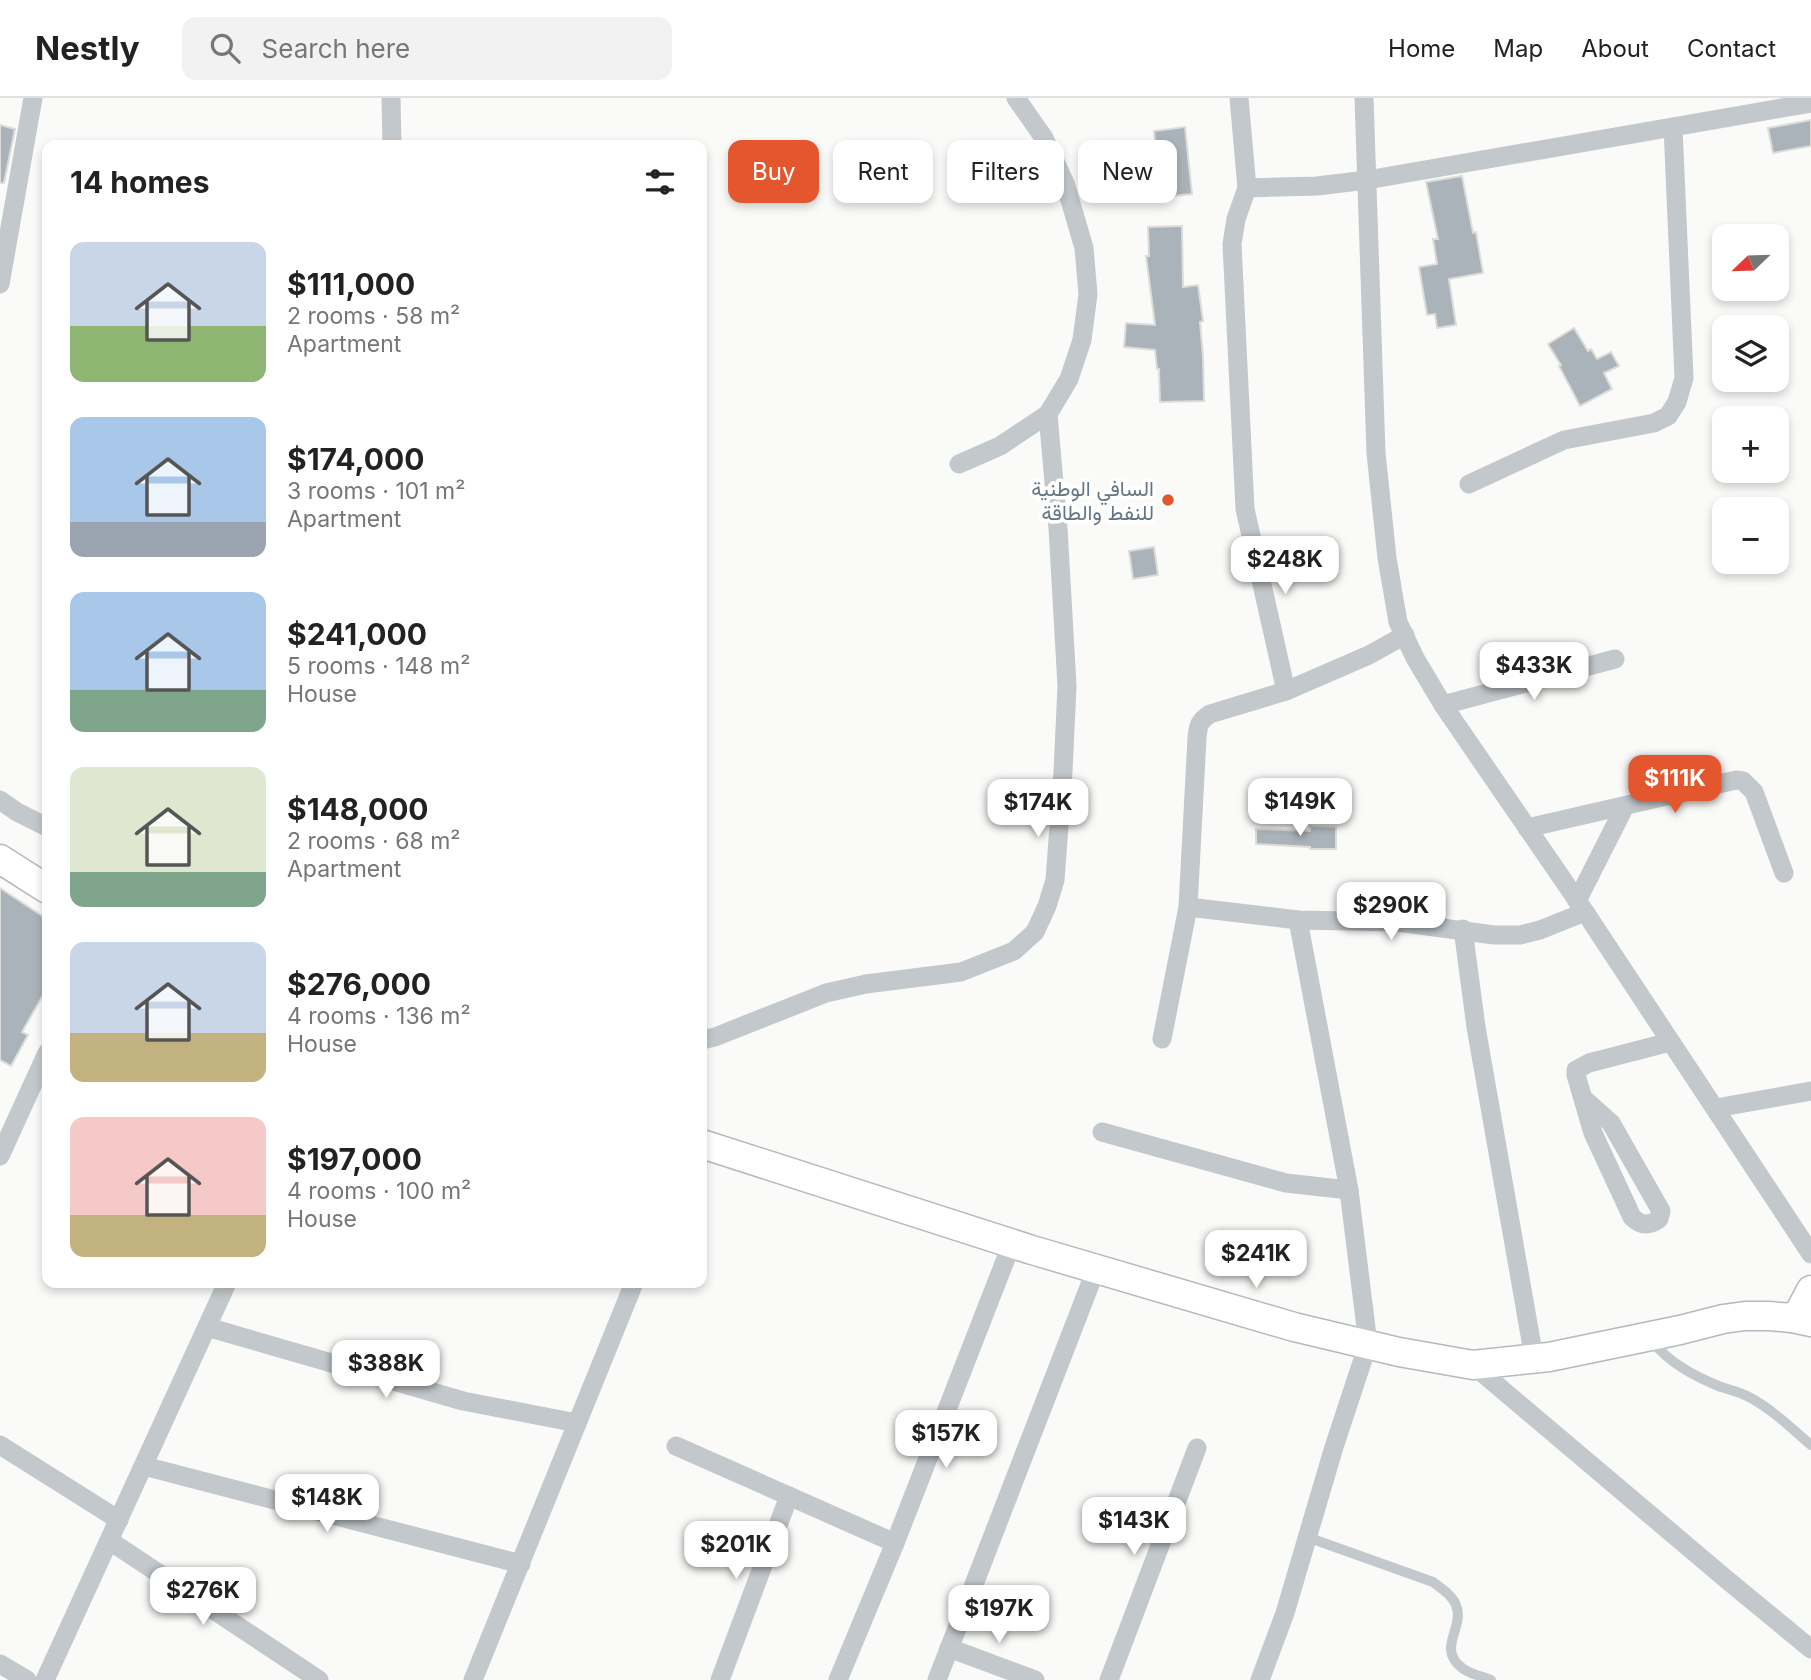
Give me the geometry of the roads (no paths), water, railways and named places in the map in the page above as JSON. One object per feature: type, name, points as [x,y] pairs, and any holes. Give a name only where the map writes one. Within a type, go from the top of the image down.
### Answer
[{"type":"main road","points":[[0,859],[42,887]]},
{"type":"main road","points":[[707,1146],[1096,1269],[1294,1327],[1399,1352],[1473,1365],[1563,1354],[1734,1317],[1769,1316],[1802,1320],[1800,1311],[1811,1290]]},
{"type":"street","points":[[0,284],[33,98]]},
{"type":"street","points":[[391,98],[391,140]]},
{"type":"street","points":[[959,464],[1000,446],[1048,414],[1069,379],[1082,340],[1087,294],[1084,248],[1065,183],[1044,138],[1016,98]]},
{"type":"street","points":[[1239,98],[1247,188],[1236,219],[1232,244],[1245,509],[1286,691]]},
{"type":"street","points":[[1364,98],[1376,453],[1387,558],[1398,622],[1415,658],[1443,705],[1581,906],[1811,1254]]},
{"type":"street","points":[[1247,188],[1317,187],[1367,180],[1811,103]]},
{"type":"street","points":[[1469,484],[1564,440],[1654,423],[1668,416],[1672,409],[1684,379],[1673,127]]},
{"type":"street","points":[[707,1039],[826,993],[866,984],[961,972],[1014,951],[1035,932],[1055,880],[1067,686],[1048,414]]},
{"type":"street","points":[[1162,1039],[1188,907],[1198,726],[1201,720],[1286,691],[1369,655],[1405,635]]},
{"type":"street","points":[[1443,705],[1615,659]]},
{"type":"street","points":[[1527,828],[1736,780],[1743,781],[1754,792],[1784,873]]},
{"type":"street","points":[[0,800],[42,824]]},
{"type":"street","points":[[1188,907],[1298,920],[1397,922],[1520,935],[1540,930],[1581,906],[1625,806]]},
{"type":"street","points":[[1260,1680],[1284,1614],[1368,1344],[1349,1190],[1298,920]]},
{"type":"street","points":[[1463,929],[1476,1027],[1534,1359]]},
{"type":"street","points":[[1583,1098],[1611,1124],[1661,1210],[1659,1219],[1653,1223],[1638,1223],[1632,1217],[1593,1133],[1576,1074],[1576,1070],[1589,1063],[1670,1042]]},
{"type":"street","points":[[0,1156],[42,1064]]},
{"type":"street","points":[[1716,1108],[1811,1091]]},
{"type":"street","points":[[1102,1132],[1286,1183],[1349,1190]]},
{"type":"street","points":[[838,1680],[895,1543],[1012,1243]]},
{"type":"street","points":[[937,1680],[1096,1269]]},
{"type":"street","points":[[45,1680],[225,1288]]},
{"type":"street","points":[[473,1680],[630,1288]]},
{"type":"street","points":[[207,1327],[463,1401],[577,1423]]},
{"type":"street","points":[[1473,1365],[1811,1649]]},
{"type":"street","points":[[0,1445],[119,1520]]},
{"type":"street","points":[[676,1446],[895,1543]]},
{"type":"street","points":[[1110,1680],[1197,1448]]},
{"type":"street","points":[[144,1465],[521,1564]]},
{"type":"street","points":[[720,1680],[789,1496]]},
{"type":"street","points":[[110,1541],[319,1680]]},
{"type":"street","points":[[949,1648],[1035,1680]]},
{"type":"street","points":[[0,1664],[27,1680]]},
{"type":"lane","points":[[1648,1336],[1669,1360],[1704,1379],[1746,1395],[1811,1445]]},
{"type":"lane","points":[[1307,1537],[1433,1582],[1449,1594],[1458,1614],[1450,1649],[1452,1658],[1462,1669],[1491,1680]]},
{"type":"place","name":"السافي الوطنية للنفط والطاقة","points":[[1168,500]]}]
